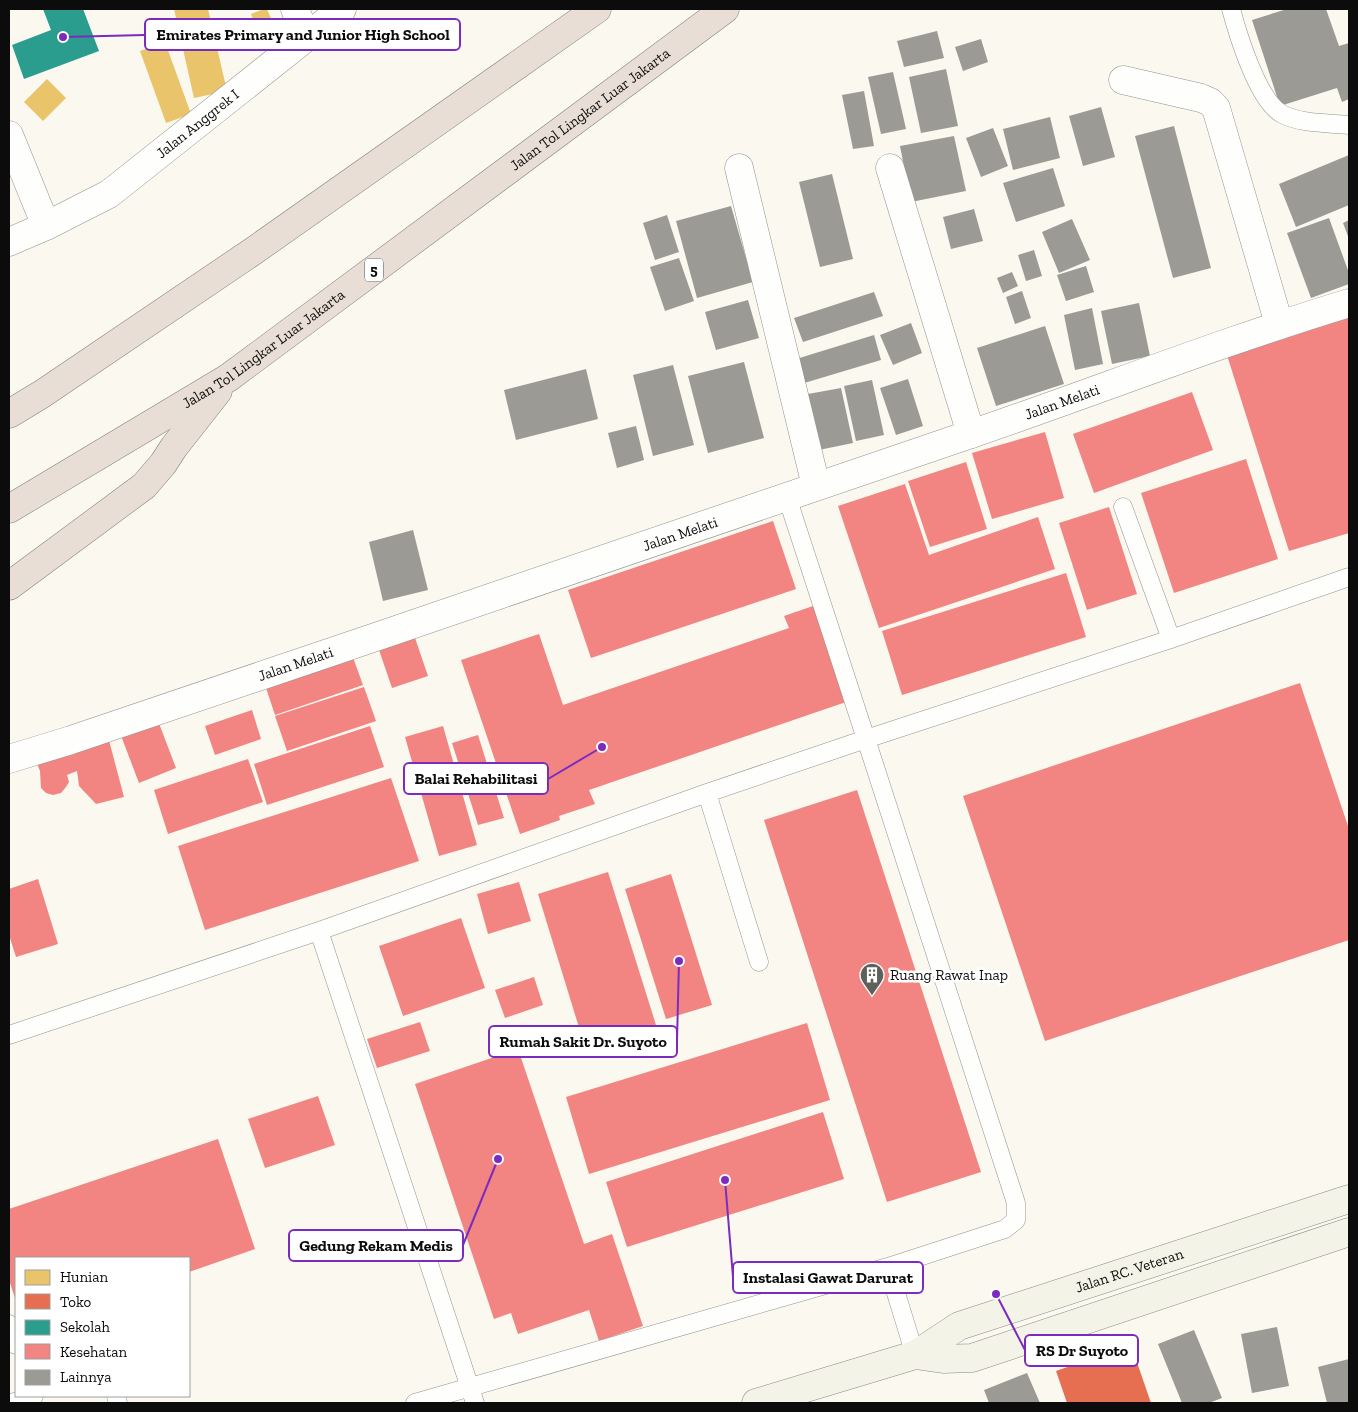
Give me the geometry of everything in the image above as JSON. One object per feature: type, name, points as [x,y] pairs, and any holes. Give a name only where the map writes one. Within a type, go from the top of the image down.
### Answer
[{"type":"highway","points":[[9,414],[42,394],[252,252],[597,9]]},
{"type":"highway","name":"Jalan Tol Lingkar Luar Jakarta","points":[[9,509],[228,378],[725,9]]},
{"type":"highway","points":[[9,586],[144,486],[228,378]]},
{"type":"main road","name":"Jalan RC. Veteran","points":[[756,1403],[915,1355],[959,1326],[1349,1199]]},
{"type":"main road","name":"Jalan RC. Veteran","points":[[915,1355],[943,1358],[972,1358],[1349,1232]]},
{"type":"street","points":[[295,9],[306,37]]},
{"type":"street","name":"Jalan Anggrek I","points":[[9,242],[46,226],[109,194],[342,9]]},
{"type":"street","points":[[1123,80],[1201,98],[1210,102],[1216,108],[1279,324]]},
{"type":"street","points":[[9,135],[46,226]]},
{"type":"street","points":[[738,168],[816,486]]},
{"type":"street","points":[[890,168],[971,434]]},
{"type":"street","name":"Jalan Melati","points":[[9,759],[80,737],[971,434],[1279,324],[1349,304]]},
{"type":"lane","points":[[1231,9],[1240,42],[1266,99],[1280,113],[1299,120],[1349,125]]},
{"type":"lane","points":[[415,1403],[472,1395],[888,1267],[1005,1229],[1016,1220],[1016,1203],[787,497]]},
{"type":"lane","points":[[1123,507],[1172,639]]},
{"type":"lane","points":[[9,1034],[318,931],[707,793],[1172,639],[1349,578]]},
{"type":"lane","points":[[707,793],[759,962]]},
{"type":"lane","points":[[318,931],[472,1395]]},
{"type":"lane","points":[[888,1267],[915,1355]]},
{"type":"lane","points":[[9,1324],[15,1342]]},
{"type":"lane","points":[[11,1403],[31,1397]]},
{"type":"building: Hunian","points":[[174,9],[208,9],[227,91],[194,98]]},
{"type":"building: Hunian","points":[[267,9],[275,28],[259,35],[251,14]]},
{"type":"building: Hunian","points":[[165,42],[191,114],[166,123],[140,51]]},
{"type":"building: Hunian","points":[[47,79],[66,98],[43,121],[24,102]]},
{"type":"building: Toko","points":[[1131,1345],[1151,1403],[1067,1403],[1056,1371]]},
{"type":"building: Sekolah","points":[[43,9],[83,9],[99,51],[24,79],[12,45],[51,30]]},
{"type":"building: Kesehatan","points":[[1349,313],[1349,533],[1289,551],[1226,352]]},
{"type":"building: Kesehatan","points":[[1192,392],[1213,450],[1094,493],[1073,434]]},
{"type":"building: Kesehatan","points":[[1045,432],[1064,498],[992,519],[972,453]]},
{"type":"building: Kesehatan","points":[[1246,459],[1278,559],[1174,593],[1141,493]]},
{"type":"building: Kesehatan","points":[[966,462],[987,529],[930,547],[908,481]]},
{"type":"building: Kesehatan","points":[[905,484],[929,555],[1038,517],[1055,569],[879,628],[838,506]]},
{"type":"building: Kesehatan","points":[[1109,507],[1137,594],[1087,610],[1059,523]]},
{"type":"building: Kesehatan","points":[[773,521],[796,589],[591,658],[568,590]]},
{"type":"building: Kesehatan","points":[[1066,573],[1086,637],[902,695],[882,631]]},
{"type":"building: Kesehatan","points":[[813,606],[846,702],[589,790],[595,804],[559,816],[560,820],[520,834],[461,660],[539,634],[563,705],[789,628],[784,616]]},
{"type":"building: Kesehatan","points":[[414,635],[428,676],[392,688],[378,647]]},
{"type":"building: Kesehatan","points":[[351,652],[363,685],[275,715],[264,682]]},
{"type":"building: Kesehatan","points":[[1300,683],[1349,829],[1349,940],[1045,1041],[963,796]]},
{"type":"building: Kesehatan","points":[[364,687],[376,721],[287,751],[275,716]]},
{"type":"building: Kesehatan","points":[[252,710],[261,739],[215,755],[205,726]]},
{"type":"building: Kesehatan","points":[[157,718],[176,768],[139,783],[120,733]]},
{"type":"building: Kesehatan","points":[[370,726],[384,767],[267,805],[254,764]]},
{"type":"building: Kesehatan","points":[[443,726],[477,845],[439,856],[405,737]]},
{"type":"building: Kesehatan","points":[[107,733],[124,797],[96,804],[79,786],[77,771],[67,775],[69,782],[61,793],[53,795],[46,793],[41,788],[40,771],[34,756]]},
{"type":"building: Kesehatan","points":[[478,735],[504,818],[478,825],[452,743]]},
{"type":"building: Kesehatan","points":[[248,759],[263,802],[168,834],[154,790]]},
{"type":"building: Kesehatan","points":[[391,778],[419,861],[205,930],[178,846]]},
{"type":"building: Kesehatan","name":"Ruang Rawat Inap","points":[[857,790],[981,1172],[887,1202],[764,820]]},
{"type":"building: Kesehatan","points":[[608,872],[656,1025],[585,1047],[538,894]]},
{"type":"building: Kesehatan","points":[[671,874],[712,1005],[666,1019],[625,889]]},
{"type":"building: Kesehatan","points":[[38,879],[58,944],[16,957],[9,935],[9,889]]},
{"type":"building: Kesehatan","points":[[519,882],[531,921],[488,934],[477,894]]},
{"type":"building: Kesehatan","points":[[461,918],[485,988],[403,1016],[379,946]]},
{"type":"building: Kesehatan","points":[[534,977],[543,1005],[505,1018],[495,990]]},
{"type":"building: Kesehatan","points":[[420,1022],[430,1051],[377,1068],[367,1039]]},
{"type":"building: Kesehatan","points":[[807,1023],[830,1100],[589,1174],[566,1097]]},
{"type":"building: Kesehatan","points":[[518,1049],[584,1244],[612,1234],[643,1326],[599,1341],[589,1310],[518,1334],[511,1313],[494,1319],[415,1084]]},
{"type":"building: Kesehatan","points":[[318,1096],[335,1145],[265,1168],[248,1119]]},
{"type":"building: Kesehatan","points":[[823,1112],[844,1179],[627,1247],[606,1182]]},
{"type":"building: Kesehatan","points":[[218,1139],[255,1249],[190,1272],[190,1257],[15,1257],[15,1298],[9,1280],[9,1209]]},
{"type":"building: Lainnya","points":[[1287,9],[1326,9],[1339,46],[1349,43],[1349,99],[1342,102],[1337,88],[1280,106],[1252,20]]},
{"type":"building: Lainnya","points":[[937,31],[944,58],[904,67],[897,41]]},
{"type":"building: Lainnya","points":[[981,39],[988,62],[963,71],[955,47]]},
{"type":"building: Lainnya","points":[[946,69],[958,126],[921,133],[909,77]]},
{"type":"building: Lainnya","points":[[893,72],[906,129],[881,134],[868,77]]},
{"type":"building: Lainnya","points":[[864,91],[874,146],[853,149],[842,95]]},
{"type":"building: Lainnya","points":[[1101,107],[1115,157],[1083,166],[1069,116]]},
{"type":"building: Lainnya","points":[[1050,117],[1060,158],[1013,170],[1003,129]]},
{"type":"building: Lainnya","points":[[1174,126],[1211,268],[1173,278],[1135,136]]},
{"type":"building: Lainnya","points":[[993,128],[1008,166],[981,177],[966,138]]},
{"type":"building: Lainnya","points":[[954,136],[966,191],[911,202],[900,146]]},
{"type":"building: Lainnya","points":[[1349,155],[1349,205],[1296,227],[1279,184]]},
{"type":"building: Lainnya","points":[[1053,168],[1065,206],[1016,222],[1003,183]]},
{"type":"building: Lainnya","points":[[832,174],[853,259],[820,267],[799,182]]},
{"type":"building: Lainnya","points":[[731,206],[753,282],[697,298],[676,221]]},
{"type":"building: Lainnya","points":[[974,209],[983,241],[951,249],[943,217]]},
{"type":"building: Lainnya","points":[[667,215],[679,252],[655,260],[643,223]]},
{"type":"building: Lainnya","points":[[1329,218],[1349,273],[1349,284],[1311,298],[1287,233]]},
{"type":"building: Lainnya","points":[[1072,219],[1090,260],[1059,273],[1042,232]]},
{"type":"building: Lainnya","points":[[1349,220],[1349,239],[1343,223]]},
{"type":"building: Lainnya","points":[[1034,250],[1042,276],[1026,281],[1018,255]]},
{"type":"building: Lainnya","points":[[679,258],[694,301],[665,311],[650,267]]},
{"type":"building: Lainnya","points":[[1086,266],[1094,292],[1066,301],[1057,275]]},
{"type":"building: Lainnya","points":[[1012,272],[1018,286],[1003,293],[997,278]]},
{"type":"building: Lainnya","points":[[1022,291],[1031,318],[1015,324],[1006,297]]},
{"type":"building: Lainnya","points":[[874,292],[883,316],[803,342],[794,318]]},
{"type":"building: Lainnya","points":[[748,300],[759,338],[716,350],[705,312]]},
{"type":"building: Lainnya","points":[[1139,303],[1150,356],[1112,364],[1101,311]]},
{"type":"building: Lainnya","points":[[1092,308],[1103,364],[1075,370],[1064,315]]},
{"type":"building: Lainnya","points":[[911,323],[922,353],[893,365],[880,335]]},
{"type":"building: Lainnya","points":[[1045,326],[1064,384],[996,406],[977,348]]},
{"type":"building: Lainnya","points":[[874,335],[881,360],[801,384],[793,360]]},
{"type":"building: Lainnya","points":[[744,362],[764,438],[708,453],[688,376]]},
{"type":"building: Lainnya","points":[[673,365],[694,445],[653,456],[633,375]]},
{"type":"building: Lainnya","points":[[586,369],[598,419],[516,440],[504,390]]},
{"type":"building: Lainnya","points":[[908,379],[923,426],[896,435],[880,388]]},
{"type":"building: Lainnya","points":[[872,380],[884,435],[856,441],[844,386]]},
{"type":"building: Lainnya","points":[[841,388],[853,443],[809,452],[797,396]]},
{"type":"building: Lainnya","points":[[636,426],[644,460],[617,468],[608,433]]},
{"type":"building: Lainnya","points":[[413,530],[428,590],[383,601],[369,542]]},
{"type":"building: Lainnya","points":[[1277,1327],[1289,1386],[1252,1393],[1241,1334]]},
{"type":"building: Lainnya","points":[[1194,1330],[1222,1398],[1209,1403],[1182,1403],[1158,1344]]},
{"type":"building: Lainnya","points":[[1349,1359],[1349,1403],[1327,1403],[1318,1367]]},
{"type":"building: Lainnya","points":[[1027,1373],[1040,1403],[989,1403],[984,1390]]},
{"type":"place","name":"Emirates Primary and Junior High School","points":[[63,37]]},
{"type":"place","name":"Balai Rehabilitasi","points":[[602,747]]},
{"type":"place","name":"Rumah Sakit Dr. Suyoto","points":[[679,961]]},
{"type":"place","name":"Ruang Rawat Inap","points":[[872,996]]},
{"type":"place","name":"Gedung Rekam Medis","points":[[498,1159]]},
{"type":"place","name":"Instalasi Gawat Darurat","points":[[725,1180]]},
{"type":"place","name":"RS Dr Suyoto","points":[[996,1294]]}]
